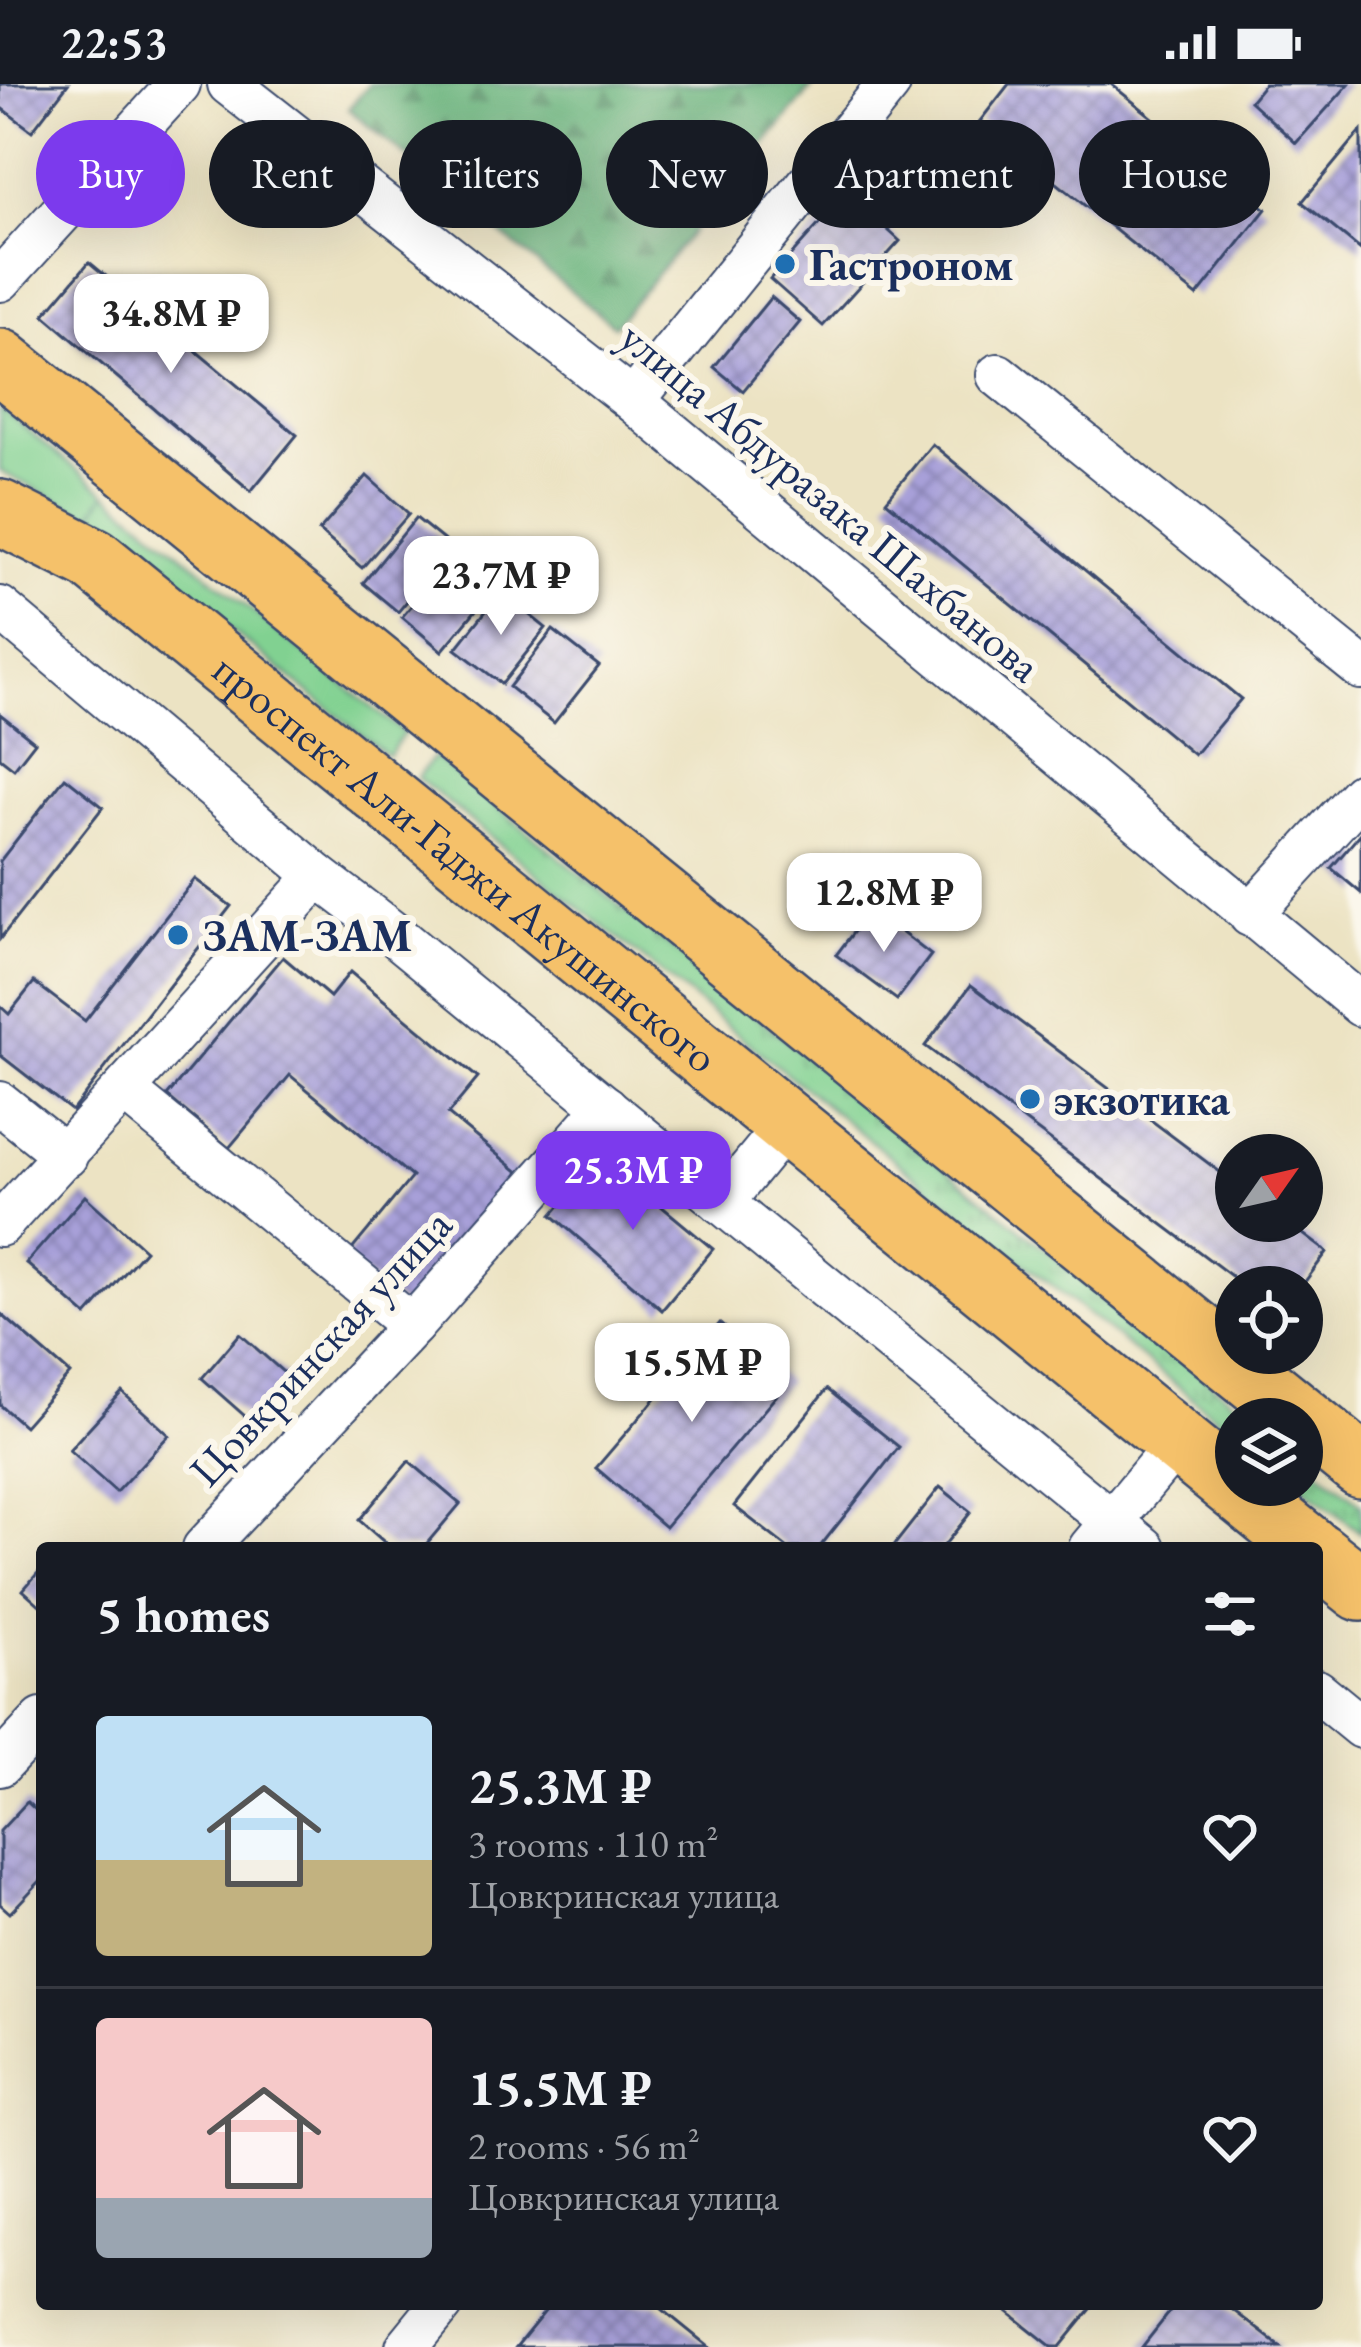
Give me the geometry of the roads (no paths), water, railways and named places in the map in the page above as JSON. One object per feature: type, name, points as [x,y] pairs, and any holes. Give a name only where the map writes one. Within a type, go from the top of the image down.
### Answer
[{"type":"highway","name":"проспект Али-Гаджи Акушинского","points":[[0,361],[1361,1466]]},
{"type":"highway","name":"проспект Али-Гаджи Акушинского","points":[[0,512],[93,559],[1301,1542]]},
{"type":"highway","points":[[364,780],[386,775],[410,760],[418,746],[424,706]]},
{"type":"highway","points":[[1323,1560],[1361,1589]]},
{"type":"street","points":[[0,280],[179,84]]},
{"type":"street","name":"улица Абдуразака Шахбанова","points":[[229,84],[633,401],[1361,1005]]},
{"type":"street","points":[[633,401],[889,84]]},
{"type":"street","points":[[998,375],[1361,668]]},
{"type":"street","points":[[0,608],[318,876],[722,1203],[1116,1539],[1177,1443]]},
{"type":"street","points":[[1250,915],[1361,794]]},
{"type":"street","points":[[0,1225],[318,876]]},
{"type":"street","points":[[124,1090],[412,1326]]},
{"type":"street","points":[[0,1103],[66,1156]]},
{"type":"street","name":"Цовкринская улица","points":[[210,1542],[412,1326],[606,1107]]},
{"type":"street","points":[[722,1203],[787,1124]]},
{"type":"street","points":[[1323,1695],[1361,1727]]},
{"type":"street","points":[[0,1765],[36,1726]]},
{"type":"street","points":[[407,2347],[437,2310]]},
{"type":"place","name":"Гастроном","points":[[785,264]]},
{"type":"place","name":"ЗАМ-ЗАМ","points":[[178,935]]},
{"type":"place","name":"экзотика","points":[[1030,1099]]}]
